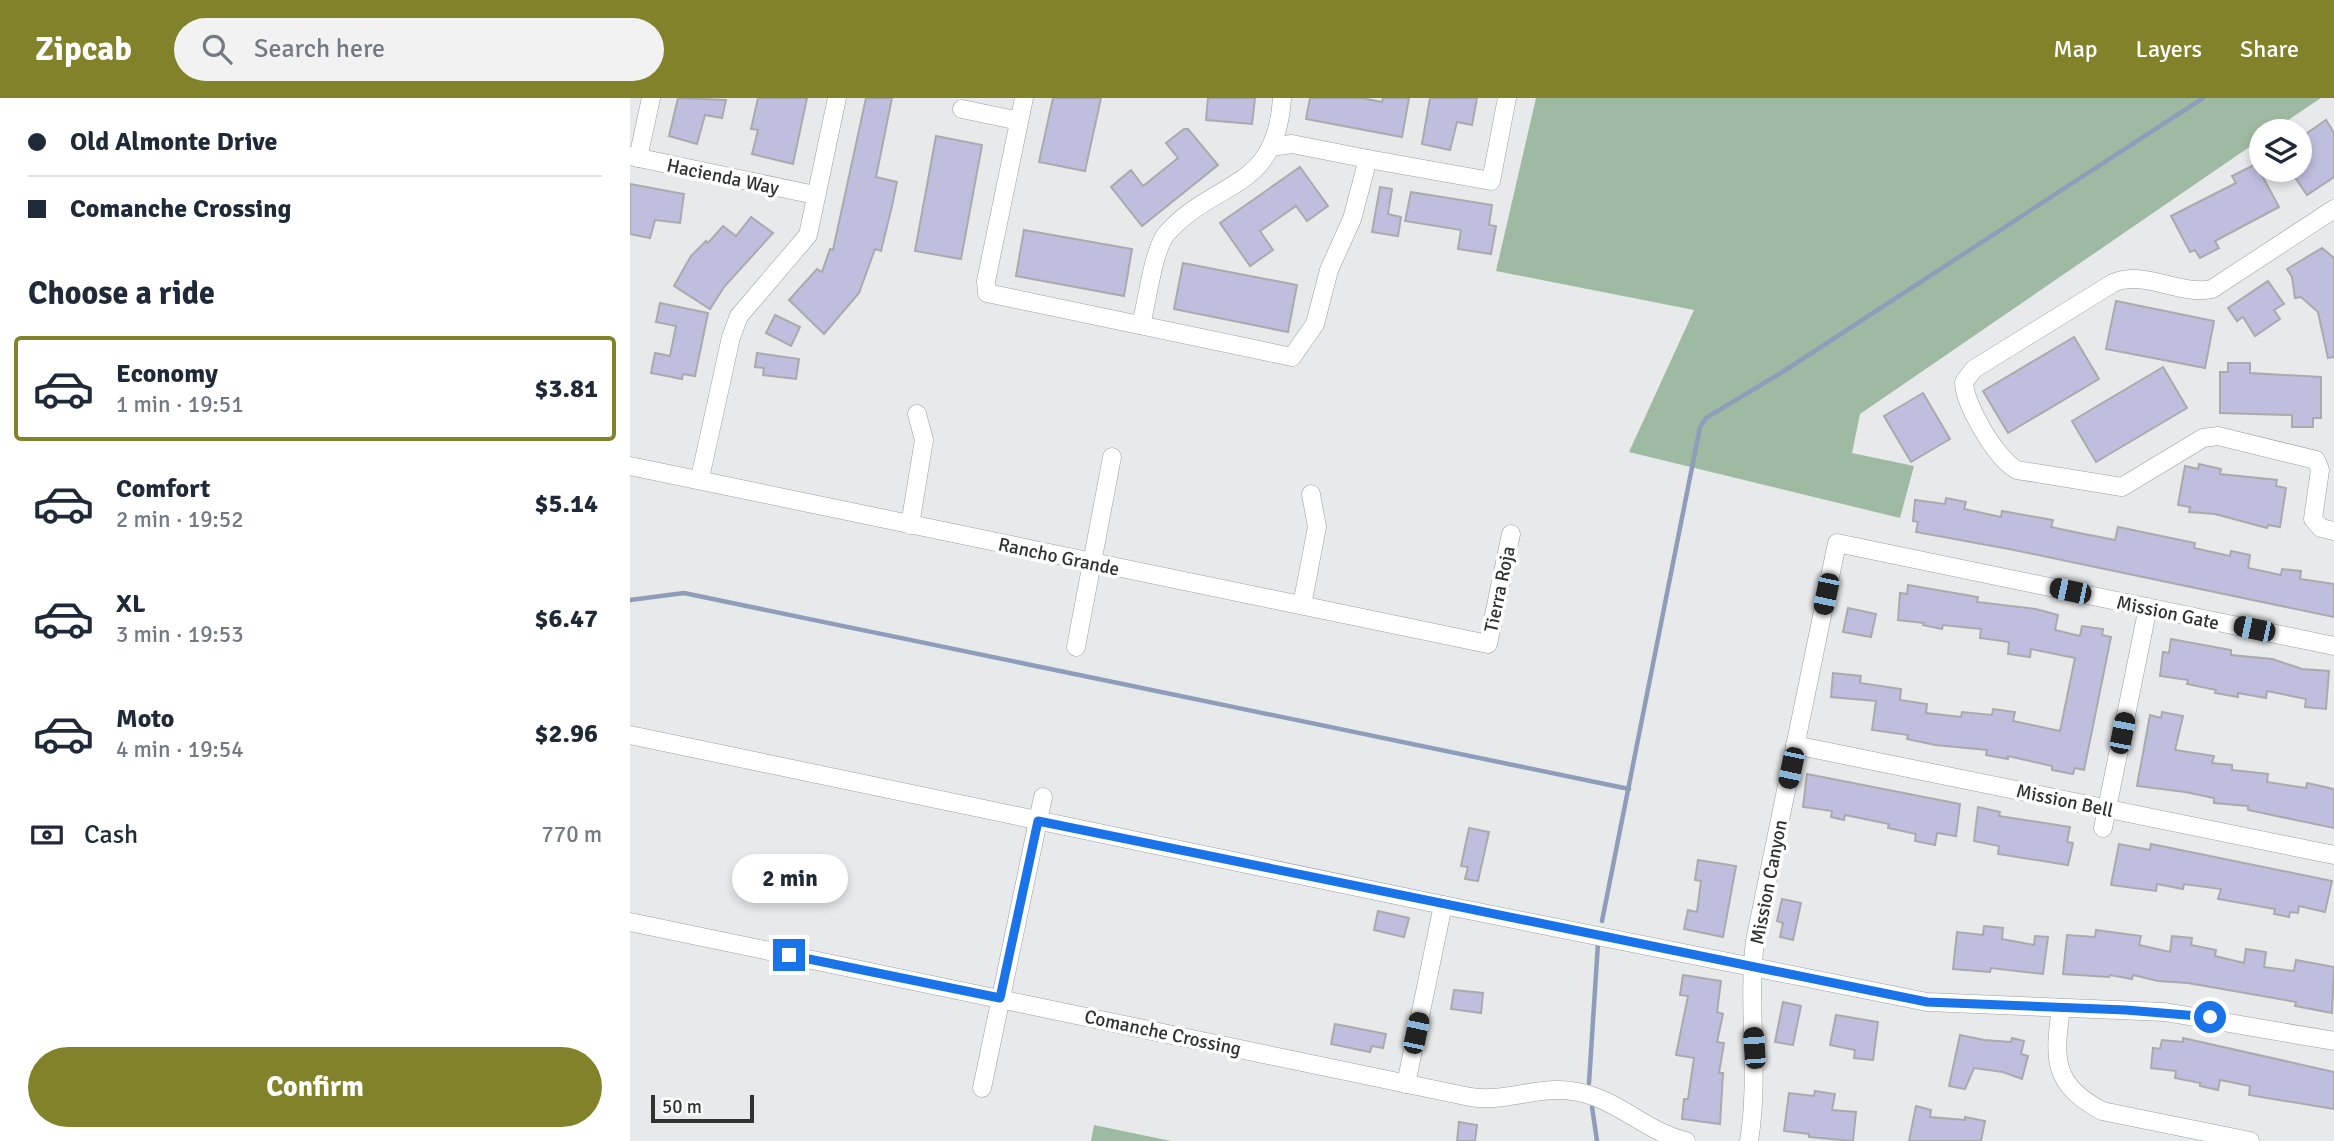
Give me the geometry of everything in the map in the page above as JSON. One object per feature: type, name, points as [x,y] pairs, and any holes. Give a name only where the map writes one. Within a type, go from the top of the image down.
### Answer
[{"type":"street","points":[[634,157],[651,98]]},
{"type":"street","points":[[701,478],[724,364],[739,316],[808,235],[837,98]]},
{"type":"street","points":[[1024,98],[986,281],[987,293],[1292,357],[1315,324],[1329,270],[1353,219],[1368,159]]},
{"type":"street","points":[[1141,325],[1166,234],[1197,208],[1251,175],[1271,147],[1282,98]]},
{"type":"street","points":[[1271,147],[1292,144],[1491,181],[1507,98]]},
{"type":"street","points":[[962,109],[1019,121]]},
{"type":"street","name":"Hacienda Way","points":[[634,157],[815,195]]},
{"type":"street","points":[[2334,209],[2212,289],[2194,292],[2133,279],[2120,280],[1974,369],[1964,382],[1965,398],[2005,463],[2017,470],[2122,487],[2203,438],[2218,436],[2316,460],[2320,470],[2313,519],[2321,528],[2334,531]]},
{"type":"street","points":[[910,525],[924,440],[917,414]]},
{"type":"street","points":[[1076,647],[1112,457]]},
{"type":"street","name":"Rancho Grande","points":[[630,466],[701,478],[910,525],[1488,644]]},
{"type":"street","points":[[1302,606],[1317,527],[1311,494]]},
{"type":"street","name":"Tierra Roja","points":[[1488,644],[1511,534]]},
{"type":"street","name":"Mission Gate","points":[[1837,543],[2334,646]]},
{"type":"street","name":"Mission Canyon","points":[[1749,1141],[1756,1088],[1752,965],[1760,907],[1837,543]]},
{"type":"street","points":[[2103,828],[2148,607]]},
{"type":"street","points":[[630,735],[1443,905],[1927,1002],[2177,1013],[2334,1041]]},
{"type":"street","name":"Mission Bell","points":[[1796,745],[2334,855]]},
{"type":"street","points":[[982,1088],[1043,797]]},
{"type":"street","points":[[1406,1084],[1443,905]]},
{"type":"street","name":"Comanche Crossing","points":[[630,922],[1490,1100],[1554,1089],[1575,1091],[1598,1097],[1655,1131],[1686,1141]]},
{"type":"street","points":[[2061,1008],[2056,1046],[2059,1072],[2081,1100],[2102,1111],[2194,1135],[2250,1141]]},
{"type":"green space","points":[[1536,98],[2321,98],[2290,119],[2249,119],[2249,147],[1860,414],[1852,453],[1914,466],[1900,518],[1629,452],[1694,310],[1496,271]]},
{"type":"green space","points":[[1094,1125],[1171,1141],[1091,1141]]},
{"type":"building","points":[[678,98],[726,100],[722,118],[705,115],[697,144],[669,136]]},
{"type":"building","points":[[758,98],[807,98],[793,164],[752,154],[758,130],[751,129]]},
{"type":"building","points":[[866,98],[892,98],[876,177],[897,182],[881,251],[875,249],[859,293],[824,334],[789,300],[817,269],[822,272],[830,249],[833,250]]},
{"type":"building","points":[[1053,98],[1101,98],[1085,171],[1039,162]]},
{"type":"building","points":[[1208,98],[1255,98],[1252,124],[1206,120]]},
{"type":"building","points":[[1310,98],[1362,98],[1382,102],[1383,98],[1409,98],[1402,137],[1306,119]]},
{"type":"building","points":[[1430,98],[1477,98],[1472,125],[1457,122],[1450,150],[1422,144]]},
{"type":"building","points":[[2326,120],[2334,133],[2334,177],[2307,195],[2298,182],[2312,182],[2312,130]]},
{"type":"building","points":[[1184,129],[1188,129],[1218,165],[1142,226],[1111,187],[1131,170],[1143,186],[1178,158],[1166,143]]},
{"type":"building","points":[[936,136],[982,145],[961,259],[915,251]]},
{"type":"building","points":[[1300,167],[1328,206],[1307,221],[1296,206],[1260,231],[1273,250],[1250,266],[1220,223]]},
{"type":"building","points":[[2249,168],[2249,182],[2266,182],[2279,207],[2215,241],[2219,248],[2200,258],[2195,250],[2190,252],[2171,216],[2236,183],[2232,176]]},
{"type":"building","points":[[630,184],[684,194],[680,223],[655,220],[650,238],[630,234]]},
{"type":"building","points":[[1380,187],[1392,189],[1388,214],[1401,217],[1398,236],[1372,232]]},
{"type":"building","points":[[1411,192],[1492,205],[1489,225],[1496,226],[1491,254],[1458,249],[1461,230],[1405,221]]},
{"type":"building","points":[[751,217],[773,233],[724,287],[710,309],[674,286],[691,256],[706,241],[708,243],[723,226],[736,236]]},
{"type":"building","points":[[1024,230],[1132,249],[1124,296],[1016,276]]},
{"type":"building","points":[[2322,248],[2334,258],[2334,357],[2328,358],[2318,312],[2301,297],[2295,298],[2292,277],[2287,269]]},
{"type":"building","points":[[1183,263],[1297,285],[1288,332],[1174,309]]},
{"type":"building","points":[[2268,281],[2284,304],[2274,310],[2280,319],[2255,336],[2243,317],[2237,321],[2228,308]]},
{"type":"building","points":[[2116,301],[2214,321],[2205,368],[2106,349]]},
{"type":"building","points":[[660,303],[708,313],[695,376],[683,374],[682,379],[651,373],[655,353],[670,356],[676,326],[656,322]]},
{"type":"building","points":[[775,315],[800,327],[791,346],[766,333]]},
{"type":"building","points":[[2074,337],[2099,379],[2008,433],[1983,391]]},
{"type":"building","points":[[757,353],[799,359],[796,379],[763,375],[764,368],[755,367]]},
{"type":"building","points":[[2228,363],[2250,363],[2250,373],[2321,377],[2321,418],[2313,418],[2313,427],[2292,427],[2292,415],[2220,413],[2220,372],[2228,372]]},
{"type":"building","points":[[2163,367],[2187,408],[2096,462],[2072,421]]},
{"type":"building","points":[[1923,393],[1950,439],[1911,462],[1884,416]]},
{"type":"building","points":[[2199,464],[2221,469],[2220,474],[2277,480],[2276,486],[2286,488],[2280,527],[2268,525],[2267,528],[2215,514],[2189,512],[2190,507],[2178,505],[2185,466],[2198,469]]},
{"type":"building","points":[[1946,498],[1966,502],[1964,509],[2001,517],[2002,511],[2053,520],[2051,527],[2115,540],[2118,527],[2195,543],[2194,548],[2230,556],[2231,551],[2250,555],[2248,568],[2281,575],[2282,569],[2301,571],[2300,579],[2334,584],[2334,617],[1916,532],[1918,522],[1913,521],[1915,500],[1945,504]]},
{"type":"building","points":[[1908,585],[1978,597],[1977,602],[2036,609],[2058,615],[2055,630],[2080,636],[2082,626],[2103,629],[2102,635],[2111,637],[2084,770],[2075,768],[2073,774],[2052,770],[2052,766],[2008,756],[2008,759],[1986,755],[1987,750],[1935,745],[1907,739],[1908,735],[1872,730],[1876,701],[1831,697],[1833,673],[1861,676],[1860,683],[1901,689],[1900,700],[1927,704],[1926,713],[1961,717],[1962,712],[1992,715],[1993,709],[2015,712],[2013,721],[2060,731],[2075,658],[2031,649],[2030,657],[2008,654],[2009,642],[1980,638],[1981,629],[1943,625],[1942,629],[1923,625],[1924,623],[1898,620],[1900,593],[1907,594]]},
{"type":"building","points":[[1848,608],[1876,614],[1871,637],[1843,632]]},
{"type":"building","points":[[2171,639],[2231,650],[2231,655],[2272,659],[2302,669],[2329,671],[2326,709],[2305,707],[2306,699],[2267,691],[2266,698],[2238,693],[2238,697],[2187,684],[2188,680],[2160,676],[2163,652],[2169,653]]},
{"type":"building","points":[[2162,712],[2183,716],[2175,750],[2214,756],[2212,763],[2232,765],[2232,770],[2268,774],[2267,782],[2306,788],[2307,783],[2334,789],[2334,828],[2248,810],[2248,806],[2214,803],[2214,798],[2137,786],[2150,715],[2161,718]]},
{"type":"building","points":[[1807,774],[1960,804],[1956,836],[1937,833],[1935,845],[1915,841],[1916,834],[1888,828],[1889,824],[1845,815],[1844,820],[1831,817],[1832,811],[1803,807]]},
{"type":"building","points":[[1978,807],[2000,812],[1999,816],[2070,827],[2067,842],[2073,843],[2068,865],[1998,854],[1999,846],[1974,841]]},
{"type":"building","points":[[1469,828],[1489,832],[1478,881],[1465,879],[1468,867],[1461,866]]},
{"type":"building","points":[[2119,844],[2150,850],[2151,844],[2332,881],[2325,912],[2299,906],[2298,913],[2290,912],[2289,917],[2274,914],[2275,909],[2218,899],[2221,889],[2184,884],[2183,889],[2157,884],[2156,891],[2111,885]]},
{"type":"building","points":[[1698,860],[1736,866],[1723,937],[1684,929],[1688,910],[1697,912],[1701,881],[1695,880]]},
{"type":"building","points":[[1782,899],[1801,903],[1793,940],[1780,937],[1783,923],[1777,921]]},
{"type":"building","points":[[1378,911],[1409,918],[1404,937],[1374,930]]},
{"type":"building","points":[[1984,926],[2003,928],[2002,939],[2034,945],[2035,936],[2048,937],[2043,974],[1991,968],[1990,972],[1953,969],[1957,932],[1983,935]]},
{"type":"building","points":[[2096,930],[2141,936],[2139,945],[2170,952],[2172,936],[2192,938],[2191,945],[2216,950],[2215,956],[2244,963],[2246,949],[2266,952],[2264,967],[2294,971],[2296,960],[2334,967],[2332,1013],[2295,1006],[2296,1002],[2133,975],[2132,979],[2110,975],[2063,974],[2067,935],[2095,937]]},
{"type":"building","points":[[1683,975],[1721,981],[1717,1012],[1723,1014],[1717,1042],[1724,1043],[1719,1073],[1723,1073],[1720,1124],[1682,1119],[1694,1058],[1676,1055],[1688,996],[1680,995]]},
{"type":"building","points":[[1454,990],[1483,993],[1481,1013],[1451,1009]]},
{"type":"building","points":[[1783,1002],[1801,1006],[1793,1045],[1775,1042]]},
{"type":"building","points":[[1836,1015],[1878,1022],[1873,1060],[1854,1058],[1855,1050],[1830,1045]]},
{"type":"building","points":[[1335,1024],[1386,1034],[1383,1048],[1372,1046],[1370,1052],[1331,1044]]},
{"type":"building","points":[[1960,1035],[1984,1040],[2011,1042],[2012,1038],[2024,1041],[2021,1054],[2028,1056],[2022,1079],[2003,1072],[1974,1068],[1965,1089],[1949,1086]]},
{"type":"building","points":[[2183,1038],[2334,1072],[2334,1109],[2249,1095],[2250,1086],[2220,1080],[2218,1090],[2200,1086],[2200,1083],[2175,1078],[2176,1071],[2151,1068],[2153,1048],[2160,1049],[2162,1040],[2183,1042]]},
{"type":"building","points":[[1815,1091],[1835,1094],[1832,1110],[1856,1112],[1853,1141],[1809,1137],[1809,1134],[1784,1131],[1789,1093],[1814,1096]]},
{"type":"building","points":[[1916,1106],[1931,1110],[1930,1117],[1965,1120],[1965,1117],[1985,1121],[1981,1141],[1909,1141]]},
{"type":"building","points":[[1459,1122],[1477,1125],[1475,1141],[1457,1141]]},
{"type":"waterway","points":[[1602,921],[1700,427],[1706,418],[1784,371],[2203,98]]},
{"type":"waterway","points":[[630,600],[684,593],[1629,789]]},
{"type":"waterway","points":[[1589,1083],[1598,943]]},
{"type":"waterway","points":[[1592,1107],[1597,1141]]},
{"type":"route","points":[[789,955],[1000,998],[1038,821],[1927,1002],[1959,1006],[2165,1012],[2210,1017]]}]
